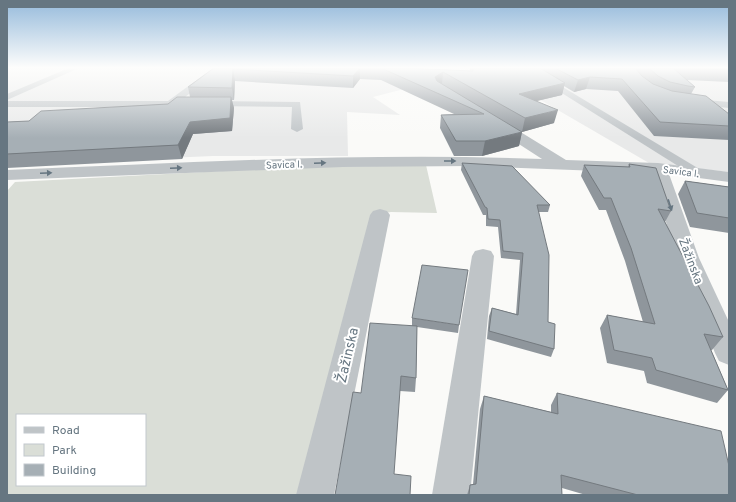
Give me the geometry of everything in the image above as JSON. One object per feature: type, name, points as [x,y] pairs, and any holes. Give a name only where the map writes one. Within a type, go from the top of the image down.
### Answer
[{"type":"street","name":"Savica I.","points":[[487,118],[561,164]]},
{"type":"street","name":"Savica I.","points":[[7,175],[343,162],[471,161],[658,168],[729,177]]},
{"type":"street","name":"Žažinska","points":[[658,168],[688,258],[729,353]]},
{"type":"street","name":"Žažinska","points":[[315,495],[380,215]]},
{"type":"street","points":[[451,495],[483,256]]},
{"type":"lane","points":[[7,97],[20,91]]},
{"type":"lane","points":[[170,104],[187,91]]},
{"type":"lane","points":[[565,91],[699,173]]},
{"type":"lane","points":[[684,101],[729,105]]},
{"type":"lane","points":[[7,104],[297,104],[297,129]]},
{"type":"shaded area","points":[[7,91],[395,91],[373,97],[400,115],[347,112],[348,156],[213,156],[7,165]]},
{"type":"shaded area","points":[[522,91],[729,91],[729,172],[649,163],[544,102]]},
{"type":"green space","points":[[426,165],[437,213],[391,212],[373,215],[298,495],[7,495],[7,191],[15,182],[281,168]]},
{"type":"building","points":[[433,91],[454,91],[522,132],[485,141],[456,141],[441,115],[484,114]]},
{"type":"building","points":[[478,91],[530,91],[519,94],[558,110],[525,118]]},
{"type":"building","points":[[633,91],[675,91],[706,96],[729,114],[729,126],[660,122]]},
{"type":"building","points":[[177,97],[231,97],[230,118],[190,122],[178,145],[7,154],[7,122],[29,121],[41,111],[168,104]]},
{"type":"building","points":[[462,163],[512,166],[550,205],[537,205],[549,255],[548,322],[555,324],[554,349],[489,331],[492,308],[518,315],[523,253],[503,251],[500,220],[488,219],[487,208],[485,207]]},
{"type":"building","points":[[629,164],[656,168],[671,211],[658,209],[709,306],[723,337],[704,334],[728,390],[656,370],[652,358],[614,350],[607,315],[655,324],[631,248],[611,198],[604,198],[584,165],[630,167]]},
{"type":"building","points":[[685,181],[729,187],[729,218],[697,213]]},
{"type":"building","points":[[422,265],[468,270],[459,325],[412,318]]},
{"type":"building","points":[[370,323],[417,326],[416,378],[401,376],[394,474],[411,476],[410,495],[335,495],[353,392],[361,393]]},
{"type":"building","points":[[557,393],[721,431],[729,466],[729,495],[638,495],[561,475],[562,495],[469,495],[470,485],[476,484],[484,396],[558,414]]}]
